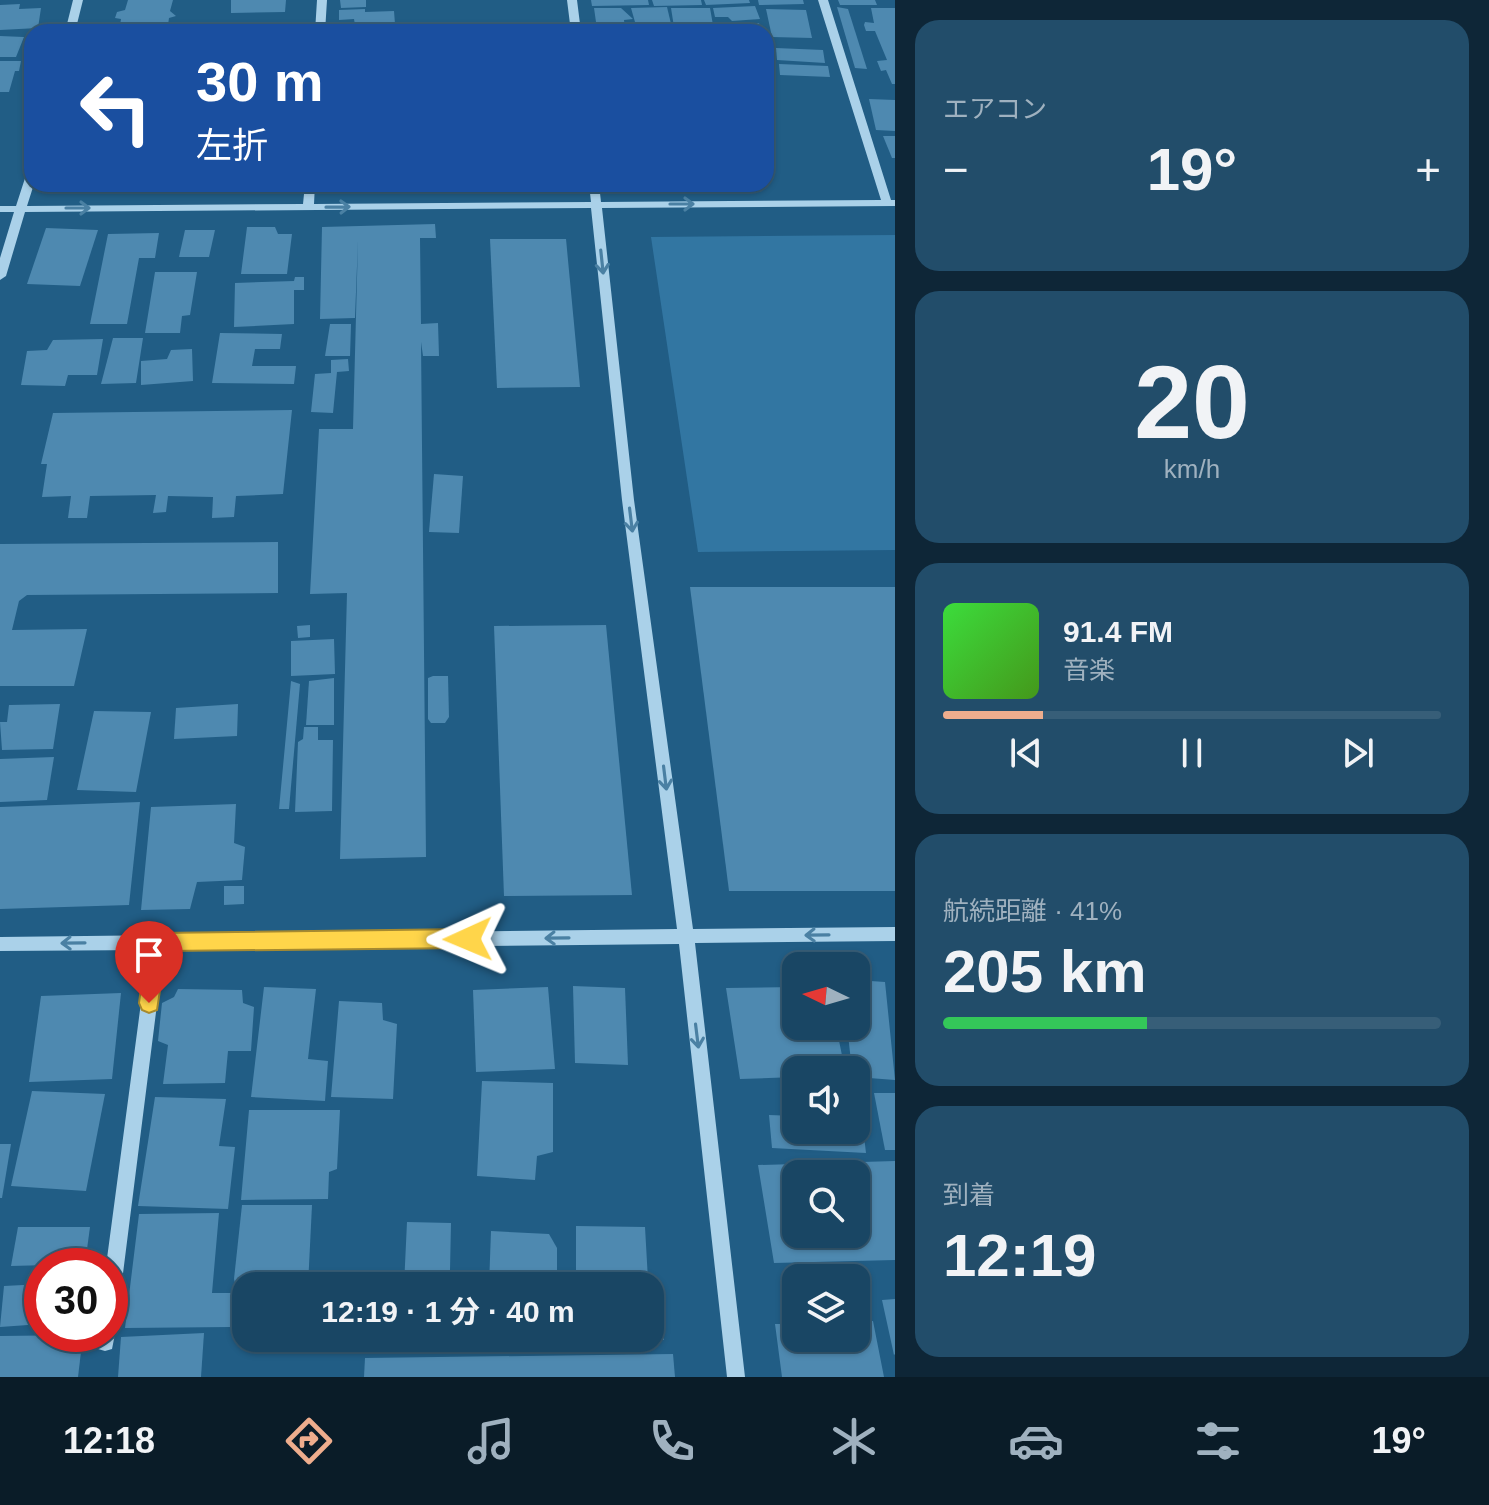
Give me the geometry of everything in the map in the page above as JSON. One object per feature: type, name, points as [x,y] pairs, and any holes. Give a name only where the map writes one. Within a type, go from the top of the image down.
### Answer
[{"type":"street","points":[[72,24],[78,0]]},
{"type":"street","points":[[320,24],[322,0]]},
{"type":"street","points":[[572,0],[575,24]]},
{"type":"street","points":[[0,209],[891,203],[823,0]]},
{"type":"street","points":[[0,276],[27,192]]},
{"type":"street","points":[[308,207],[309,192]]},
{"type":"street","points":[[594,192],[628,500],[686,936],[736,1377]]},
{"type":"street","points":[[0,944],[895,934]]},
{"type":"street","points":[[117,1248],[157,942]]},
{"type":"shaded area","points":[[895,235],[895,550],[698,552],[651,237]]},
{"type":"building","points":[[128,0],[173,0],[170,11],[176,16],[169,18],[168,24],[120,24],[121,19],[115,18],[117,12],[125,10]]},
{"type":"building","points":[[231,0],[286,0],[285,12],[231,13]]},
{"type":"building","points":[[340,0],[366,0],[366,7],[341,8]]},
{"type":"building","points":[[591,0],[648,0],[649,5],[592,6]]},
{"type":"building","points":[[652,0],[701,0],[702,5],[654,6]]},
{"type":"building","points":[[704,0],[749,0],[750,3],[706,5]]},
{"type":"building","points":[[758,0],[803,0],[804,4],[759,5]]},
{"type":"building","points":[[838,0],[875,0],[877,5],[840,5]]},
{"type":"building","points":[[20,4],[19,9],[41,8],[39,24],[24,24],[24,29],[0,30],[0,5]]},
{"type":"building","points":[[755,6],[760,19],[732,21],[728,17],[715,17],[713,8]]},
{"type":"building","points":[[667,7],[671,24],[636,24],[631,8]]},
{"type":"building","points":[[837,7],[848,9],[867,69],[855,68]]},
{"type":"building","points":[[594,8],[621,8],[633,19],[624,20],[624,24],[596,24]]},
{"type":"building","points":[[671,8],[710,8],[713,24],[674,24]]},
{"type":"building","points":[[871,8],[895,8],[895,84],[892,84],[886,70],[881,71],[877,61],[887,60],[875,31],[866,31],[864,25],[865,22],[874,23]]},
{"type":"building","points":[[766,9],[806,10],[812,38],[774,37],[774,24],[769,24]]},
{"type":"building","points":[[339,10],[394,11],[395,24],[355,24],[354,19],[339,20]]},
{"type":"building","points":[[0,36],[24,37],[16,57],[0,57]]},
{"type":"building","points":[[776,48],[823,50],[825,63],[777,60]]},
{"type":"building","points":[[0,61],[21,61],[9,92],[0,92]]},
{"type":"building","points":[[779,64],[828,66],[830,77],[780,75]]},
{"type":"building","points":[[869,99],[895,100],[895,131],[876,130]]},
{"type":"building","points":[[883,136],[895,136],[895,158],[892,158]]},
{"type":"building","points":[[435,224],[436,238],[420,238],[421,324],[438,323],[439,356],[423,356],[421,342],[426,857],[340,859],[347,593],[310,594],[319,429],[353,429],[358,240],[355,318],[320,319],[322,227]]},
{"type":"building","points":[[247,227],[275,227],[278,234],[292,234],[287,274],[241,274]]},
{"type":"building","points":[[46,228],[98,230],[80,286],[27,284]]},
{"type":"building","points":[[185,230],[215,230],[209,257],[179,257]]},
{"type":"building","points":[[159,233],[155,258],[139,258],[127,324],[90,324],[108,234]]},
{"type":"building","points":[[490,239],[566,239],[580,387],[497,388]]},
{"type":"building","points":[[155,272],[197,272],[190,315],[182,316],[180,333],[145,333]]},
{"type":"building","points":[[295,277],[304,277],[304,290],[294,290],[294,324],[234,327],[235,283],[294,281]]},
{"type":"building","points":[[330,324],[351,324],[350,356],[325,356]]},
{"type":"building","points":[[220,333],[282,334],[280,349],[255,349],[252,366],[296,366],[294,384],[212,383]]},
{"type":"building","points":[[113,338],[143,338],[136,383],[101,384]]},
{"type":"building","points":[[103,339],[97,375],[68,375],[65,386],[21,385],[27,351],[47,350],[53,340]]},
{"type":"building","points":[[192,349],[193,381],[141,385],[141,361],[167,359],[171,350]]},
{"type":"building","points":[[348,359],[349,371],[337,372],[333,413],[311,412],[315,374],[331,373],[331,360]]},
{"type":"building","points":[[292,410],[283,494],[236,496],[234,517],[212,518],[213,497],[168,496],[166,512],[153,513],[156,495],[90,496],[87,518],[68,518],[71,496],[42,497],[47,464],[41,464],[53,413]]},
{"type":"building","points":[[434,474],[463,476],[459,533],[429,532]]},
{"type":"building","points":[[278,542],[278,593],[27,595],[19,601],[12,630],[87,629],[74,686],[0,686],[0,544]]},
{"type":"building","points":[[690,587],[895,587],[895,891],[729,891]]},
{"type":"building","points":[[310,625],[310,637],[298,638],[297,626]]},
{"type":"building","points":[[606,625],[632,895],[504,896],[494,626]]},
{"type":"building","points":[[334,639],[335,674],[291,676],[291,641]]},
{"type":"building","points":[[448,676],[449,717],[445,723],[431,723],[428,719],[428,678]]},
{"type":"building","points":[[334,678],[334,725],[306,725],[309,681]]},
{"type":"building","points":[[291,681],[300,684],[289,809],[279,809]]},
{"type":"building","points":[[60,704],[53,749],[2,750],[0,722],[7,722],[9,705]]},
{"type":"building","points":[[238,704],[237,736],[174,739],[176,708]]},
{"type":"building","points":[[94,711],[151,712],[136,792],[77,790]]},
{"type":"building","points":[[304,727],[318,727],[318,740],[333,740],[332,811],[295,812],[298,742],[303,739]]},
{"type":"building","points":[[54,757],[47,800],[0,802],[0,759]]},
{"type":"building","points":[[140,802],[129,905],[0,909],[0,807]]},
{"type":"building","points":[[236,804],[234,843],[245,847],[242,880],[197,882],[190,909],[141,910],[151,807]]},
{"type":"building","points":[[224,886],[244,886],[244,904],[224,905]]},
{"type":"building","points":[[870,981],[885,982],[895,1080],[870,1078],[870,1056],[850,1056],[849,1040],[870,1040]]},
{"type":"building","points":[[573,986],[625,988],[628,1065],[575,1063]]},
{"type":"building","points":[[264,987],[316,989],[308,1059],[328,1061],[325,1101],[251,1097]]},
{"type":"building","points":[[548,987],[555,1069],[476,1072],[473,990]]},
{"type":"building","points":[[782,987],[782,1040],[839,1040],[842,1056],[782,1056],[782,1078],[740,1079],[726,988]]},
{"type":"building","points":[[178,989],[242,990],[243,1003],[254,1007],[251,1051],[228,1051],[225,1083],[163,1084],[168,1045],[158,1041],[162,1003],[174,997]]},
{"type":"building","points":[[121,993],[112,1079],[29,1082],[41,996]]},
{"type":"building","points":[[339,1001],[382,1003],[383,1020],[397,1024],[393,1099],[331,1097]]},
{"type":"building","points":[[482,1081],[553,1083],[553,1152],[537,1156],[535,1180],[477,1176]]},
{"type":"building","points":[[32,1091],[105,1094],[86,1191],[11,1186]]},
{"type":"building","points":[[874,1093],[895,1093],[895,1150],[885,1150]]},
{"type":"building","points":[[155,1097],[226,1099],[219,1146],[235,1147],[228,1209],[138,1206]]},
{"type":"building","points":[[249,1110],[340,1110],[337,1169],[329,1172],[328,1199],[241,1200]]},
{"type":"building","points":[[769,1115],[782,1115],[782,1144],[865,1144],[866,1153],[772,1148]]},
{"type":"building","points":[[0,1144],[11,1144],[2,1198],[0,1198]]},
{"type":"building","points":[[895,1161],[895,1260],[774,1263],[758,1165],[782,1164],[782,1248],[870,1248],[870,1162]]},
{"type":"building","points":[[242,1205],[312,1205],[309,1272],[235,1272]]},
{"type":"building","points":[[219,1213],[212,1293],[232,1293],[231,1327],[128,1328],[139,1214]]},
{"type":"building","points":[[407,1222],[451,1223],[450,1270],[481,1271],[481,1272],[405,1272]]},
{"type":"building","points":[[576,1226],[645,1227],[648,1272],[576,1272]]},
{"type":"building","points":[[18,1227],[90,1227],[87,1248],[24,1248],[24,1266],[11,1266]]},
{"type":"building","points":[[491,1231],[549,1234],[557,1248],[557,1272],[490,1272]]},
{"type":"building","points":[[24,1285],[24,1325],[0,1327],[4,1286]]},
{"type":"building","points":[[895,1299],[895,1354],[894,1355],[882,1300]]},
{"type":"building","points":[[870,1321],[873,1321],[884,1377],[782,1377],[775,1324],[782,1324],[782,1352],[870,1352]]},
{"type":"building","points":[[204,1333],[201,1377],[118,1377],[120,1352],[128,1352],[128,1337]]},
{"type":"building","points":[[0,1336],[24,1336],[24,1352],[81,1352],[78,1377],[0,1377]]},
{"type":"building","points":[[673,1354],[675,1377],[364,1377],[365,1358]]},
{"type":"route","points":[[149,1003],[157,942],[468,939]]}]
